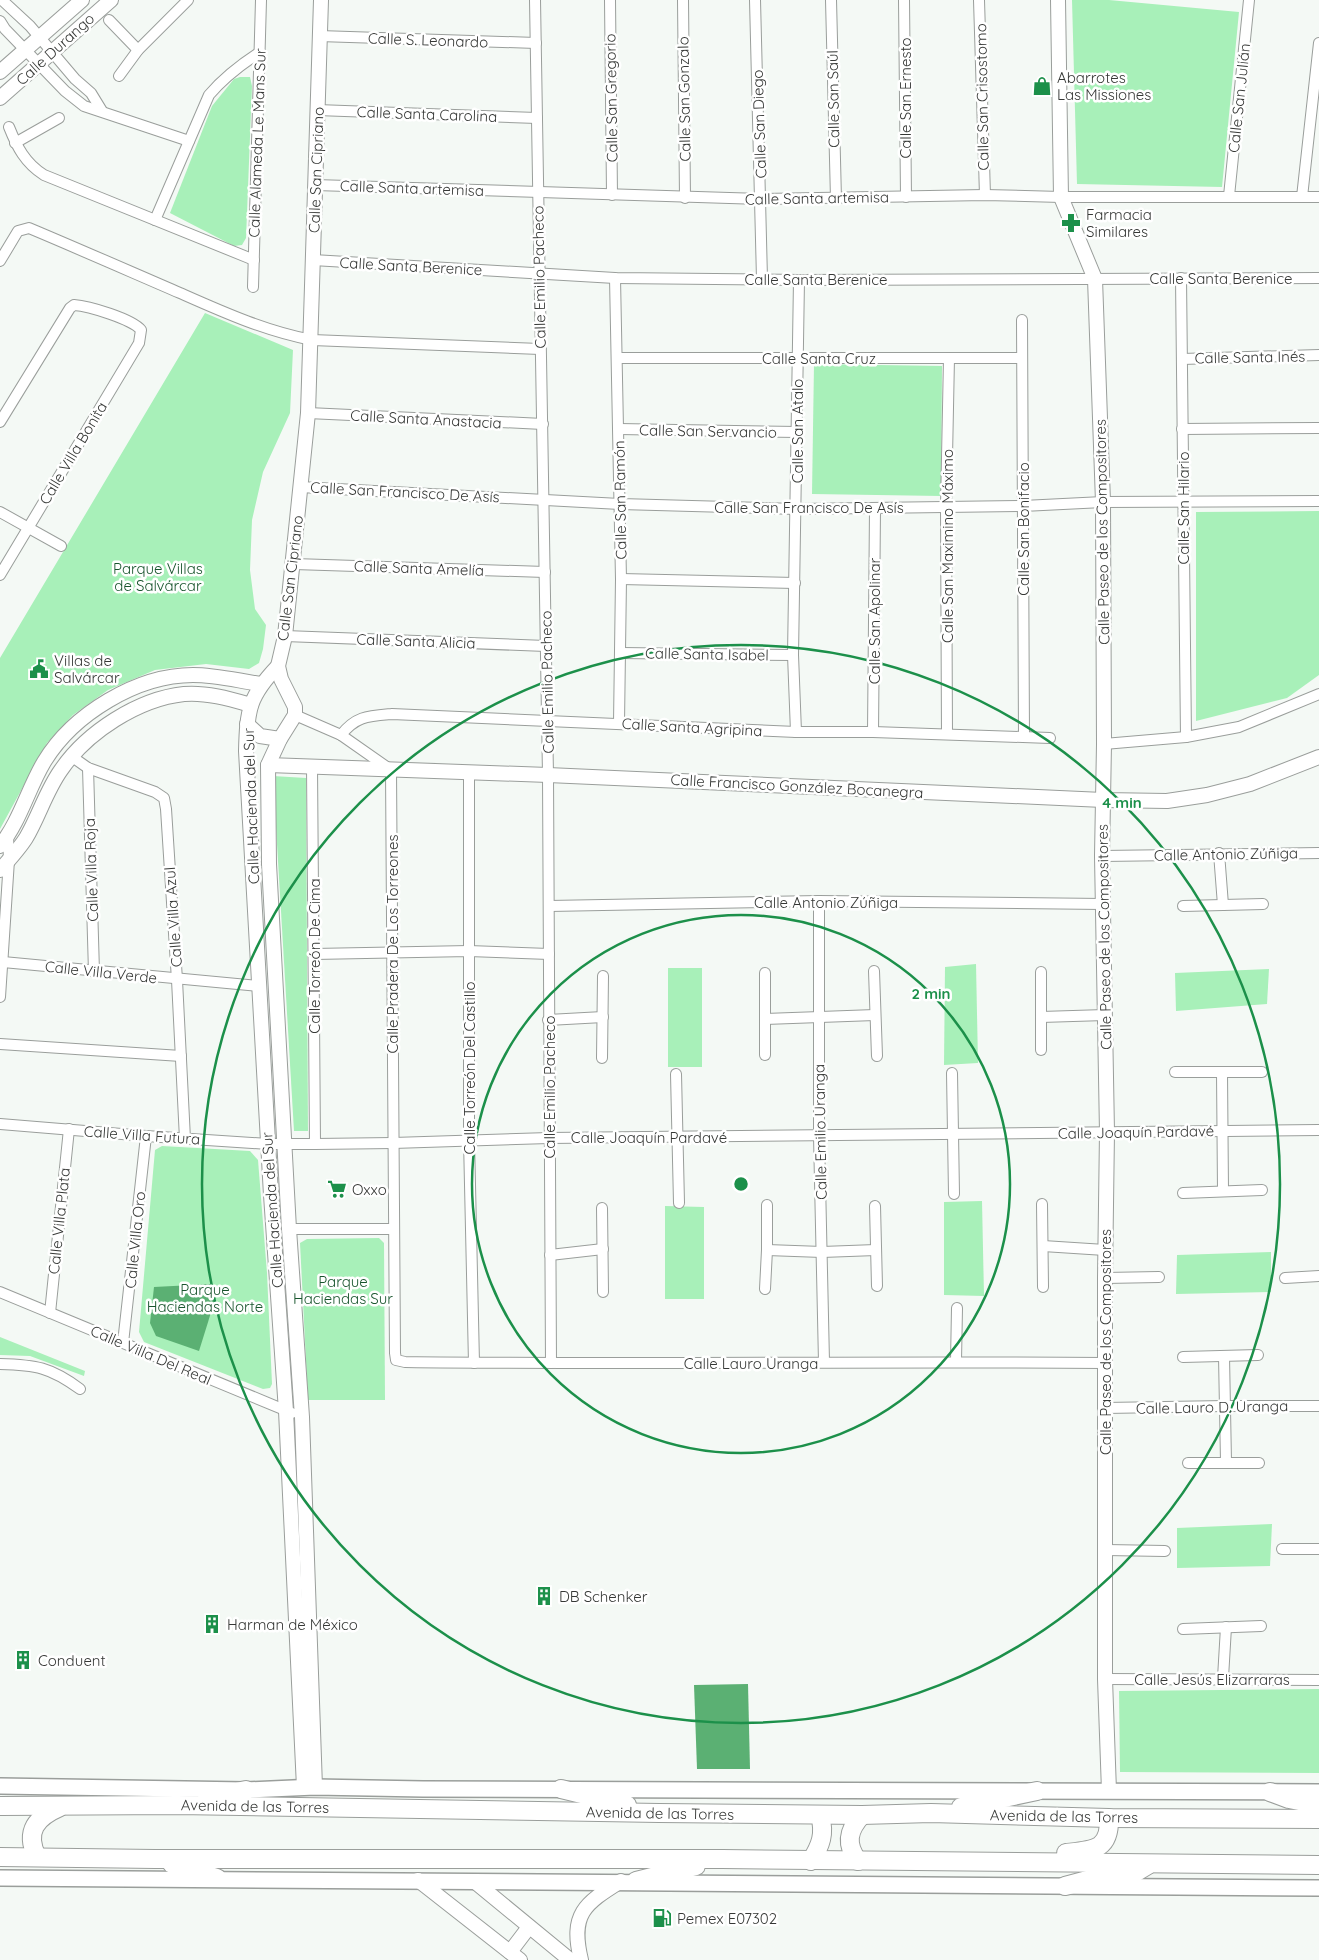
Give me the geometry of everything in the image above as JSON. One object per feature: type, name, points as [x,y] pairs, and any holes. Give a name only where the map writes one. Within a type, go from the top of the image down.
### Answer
[{"type":"highway","points":[[561,1789],[659,1813]]},
{"type":"highway","points":[[178,1805],[246,1790]]},
{"type":"highway","points":[[931,1814],[1037,1791]]},
{"type":"highway","points":[[1270,1792],[1289,1799],[1319,1805]]},
{"type":"highway","points":[[36,1857],[31,1841],[35,1824],[47,1812],[63,1805]]},
{"type":"highway","name":"Avenida de las Torres","points":[[0,1806],[178,1805],[820,1815],[931,1814],[1109,1818],[1319,1819]]},
{"type":"highway","points":[[811,1861],[818,1850],[823,1836],[820,1815]]},
{"type":"highway","points":[[858,1862],[850,1848],[850,1834],[862,1815]]},
{"type":"highway","points":[[1004,1862],[1097,1848],[1104,1843],[1108,1836],[1109,1818]]},
{"type":"highway","points":[[0,1856],[155,1859],[722,1859],[858,1862],[1319,1865]]},
{"type":"highway","points":[[155,1859],[216,1878]]},
{"type":"highway","points":[[628,1881],[722,1859]]},
{"type":"highway","points":[[1065,1886],[1095,1878],[1133,1874],[1142,1871],[1151,1863]]},
{"type":"main road","name":"Avenida de las Torres","points":[[0,1786],[246,1790],[310,1787],[1319,1792]]},
{"type":"main road","points":[[0,1878],[628,1881],[1319,1888]]},
{"type":"street","name":"Calle Durango","points":[[0,72],[82,0]]},
{"type":"street","name":"Calle Durango","points":[[0,98],[111,0]]},
{"type":"street","points":[[119,76],[138,50],[187,0]]},
{"type":"street","name":"Calle Alameda Le Mans Sur","points":[[253,286],[261,0]]},
{"type":"street","name":"Calle Emilio Pacheco","points":[[535,0],[540,349],[545,499],[551,1363]]},
{"type":"street","name":"Calle San Gregorio","points":[[610,0],[612,195]]},
{"type":"street","name":"Calle San Gonzalo","points":[[683,0],[685,198]]},
{"type":"street","name":"Calle San Diego","points":[[755,0],[762,279]]},
{"type":"street","name":"Calle San Saúl","points":[[831,0],[836,199]]},
{"type":"street","name":"Calle San Ernesto","points":[[904,0],[906,197]]},
{"type":"street","name":"Calle San Crisostomo","points":[[979,0],[984,195]]},
{"type":"street","name":"Calle Paseo de los Compositores","points":[[1058,0],[1062,197],[1095,279],[1103,502],[1104,744],[1102,856],[1106,1132],[1105,1679],[1109,1792]]},
{"type":"street","name":"Calle San Julián","points":[[1229,196],[1249,0]]},
{"type":"street","points":[[4,2],[52,51],[75,79],[91,93],[102,112]]},
{"type":"street","name":"Calle San Cipriano","points":[[278,666],[285,636],[294,564],[308,413],[312,340],[319,36],[322,2]]},
{"type":"street","points":[[109,20],[138,50]]},
{"type":"street","points":[[0,21],[39,64],[84,106],[189,141]]},
{"type":"street","name":"Calle S. Leonardo","points":[[319,36],[536,43]]},
{"type":"street","points":[[1302,196],[1319,43]]},
{"type":"street","points":[[155,220],[209,96],[220,81],[260,52]]},
{"type":"street","points":[[65,90],[75,79]]},
{"type":"street","name":"Calle Santa Carolina","points":[[318,110],[537,118]]},
{"type":"street","points":[[15,143],[59,118]]},
{"type":"street","points":[[9,127],[15,143],[26,161],[44,175],[254,260]]},
{"type":"street","name":"Calle Santa artemisa","points":[[315,185],[761,199],[984,195],[1062,197],[1319,197]]},
{"type":"street","points":[[0,261],[16,233],[22,228],[29,228],[270,331],[312,340],[540,349]]},
{"type":"street","name":"Calle Santa Berenice","points":[[313,260],[615,278],[799,280],[1319,278]]},
{"type":"street","name":"Calle San Ramón","points":[[615,278],[621,579],[619,723]]},
{"type":"street","name":"Calle San Hilario","points":[[1180,278],[1186,737]]},
{"type":"street","name":"Calle San Atalo","points":[[796,732],[794,655],[799,280]]},
{"type":"street","name":"Calle Villa Bonita","points":[[0,422],[67,312],[74,305],[133,323],[141,330],[139,343],[0,576]]},
{"type":"street","name":"Calle San Bonifacio","points":[[1022,320],[1024,737]]},
{"type":"street","name":"Calle Santa Inés","points":[[1182,359],[1319,355]]},
{"type":"street","name":"Calle Santa Cruz","points":[[617,358],[1021,358]]},
{"type":"street","name":"Calle San Maximino Máximo","points":[[947,734],[946,507],[949,358]]},
{"type":"street","name":"Calle Santa Anastacia","points":[[308,413],[543,424]]},
{"type":"street","points":[[1182,430],[1319,428]]},
{"type":"street","name":"Calle San Servancio","points":[[619,429],[798,432]]},
{"type":"street","name":"Calle San Francisco De Asís","points":[[300,487],[620,504],[797,509],[1024,506],[1103,502],[1319,501]]},
{"type":"street","name":"Calle San Apolinar","points":[[873,732],[875,509]]},
{"type":"street","points":[[0,512],[61,546]]},
{"type":"street","name":"Calle Santa Amelía","points":[[294,564],[545,572]]},
{"type":"street","points":[[621,579],[795,583]]},
{"type":"street","name":"Calle Santa Alicia","points":[[285,636],[546,646]]},
{"type":"street","name":"Calle Santa Isabel","points":[[621,652],[794,655]]},
{"type":"street","points":[[278,666],[281,679],[293,701],[295,715],[341,735],[391,770]]},
{"type":"street","name":"Calle Hacienda del Sur","points":[[278,666],[261,684],[251,705],[246,724],[246,751],[268,1144],[310,1787]]},
{"type":"street","points":[[0,996],[3,962],[4,841],[45,761],[57,743],[80,720],[112,699],[138,686],[163,678],[194,675],[261,684]]},
{"type":"street","points":[[5,865],[26,837],[60,771],[71,756],[90,737],[141,705],[165,697],[185,694],[201,695],[225,698],[251,705]]},
{"type":"street","points":[[1104,744],[1186,737],[1240,727],[1319,694]]},
{"type":"street","name":"Calle Santa Agripina","points":[[341,735],[350,723],[361,719],[392,714],[796,732],[873,732],[1050,738]]},
{"type":"street","name":"Calle Hacienda del Sur","points":[[295,715],[280,739],[268,765],[269,864],[289,1229],[302,1417],[310,1787]]},
{"type":"street","points":[[246,724],[260,736],[280,739]]},
{"type":"street","name":"Calle Villa Azul","points":[[71,756],[88,768],[155,792],[164,798],[177,980],[184,1139]]},
{"type":"street","name":"Calle Francisco González Bocanegra","points":[[268,765],[548,775],[1103,800],[1167,801],[1207,795],[1250,784],[1319,757]]},
{"type":"street","name":"Calle Torreón De Cima","points":[[312,767],[314,1144]]},
{"type":"street","name":"Calle Villa Roja","points":[[88,768],[94,972]]},
{"type":"street","name":"Calle Pradera De Los Torreones","points":[[391,770],[393,1229],[396,1360]]},
{"type":"street","name":"Calle Torreón Del Castillo","points":[[469,772],[469,1140],[474,1363]]},
{"type":"street","points":[[1219,853],[1223,905]]},
{"type":"street","name":"Calle Antonio Zúñiga","points":[[1102,856],[1319,853]]},
{"type":"street","name":"Calle Antonio Zúñiga","points":[[549,906],[819,901],[1103,904]]},
{"type":"street","name":"Calle Emilio Uranga","points":[[819,901],[819,1136],[824,1362]]},
{"type":"street","points":[[1183,906],[1263,904]]},
{"type":"street","points":[[314,954],[470,951],[549,954]]},
{"type":"street","name":"Calle Villa Verde","points":[[3,962],[177,980],[259,986]]},
{"type":"street","points":[[874,971],[877,1056]]},
{"type":"street","points":[[1041,972],[1041,1050]]},
{"type":"street","points":[[765,973],[765,1055]]},
{"type":"street","points":[[602,976],[602,1058]]},
{"type":"street","points":[[766,1019],[875,1015]]},
{"type":"street","points":[[1041,1017],[1105,1016]]},
{"type":"street","points":[[548,1020],[603,1017]]},
{"type":"street","points":[[0,1044],[181,1056]]},
{"type":"street","points":[[1175,1072],[1262,1072]]},
{"type":"street","points":[[952,1073],[954,1194]]},
{"type":"street","points":[[1222,1073],[1223,1191]]},
{"type":"street","points":[[676,1074],[679,1203]]},
{"type":"street","name":"Calle Villa Futura","points":[[0,1124],[184,1139],[285,1144]]},
{"type":"street","name":"Calle Villa Plata","points":[[50,1313],[69,1129]]},
{"type":"street","name":"Calle Joaquín Pardavé","points":[[285,1144],[393,1144],[549,1138],[1319,1130]]},
{"type":"street","name":"Calle Villa Oro","points":[[123,1343],[146,1136]]},
{"type":"street","points":[[1183,1193],[1262,1190]]},
{"type":"street","points":[[764,1289],[767,1250],[766,1204]]},
{"type":"street","points":[[1042,1204],[1043,1286]]},
{"type":"street","points":[[875,1206],[877,1286]]},
{"type":"street","points":[[602,1208],[603,1292]]},
{"type":"street","points":[[289,1229],[393,1229]]},
{"type":"street","points":[[1043,1246],[1105,1250]]},
{"type":"street","points":[[550,1255],[603,1249]]},
{"type":"street","points":[[767,1250],[822,1252],[876,1250]]},
{"type":"street","points":[[1285,1278],[1319,1276]]},
{"type":"street","points":[[1105,1278],[1159,1278]]},
{"type":"street","name":"Calle Villa Del Real","points":[[0,1292],[302,1417]]},
{"type":"street","points":[[956,1308],[956,1361]]},
{"type":"street","points":[[1183,1357],[1258,1355]]},
{"type":"street","points":[[1224,1356],[1226,1462]]},
{"type":"street","name":"Calle Lauro Uranga","points":[[396,1360],[405,1362],[474,1363],[1105,1362]]},
{"type":"street","points":[[0,1364],[41,1367],[67,1379],[80,1389]]},
{"type":"street","name":"Calle Lauro D. Uranga","points":[[1105,1408],[1319,1406]]},
{"type":"street","points":[[1188,1462],[1259,1463]]},
{"type":"street","points":[[1282,1549],[1319,1549]]},
{"type":"street","points":[[1106,1550],[1164,1551]]},
{"type":"street","points":[[1183,1629],[1261,1626]]},
{"type":"street","points":[[1223,1678],[1226,1627]]},
{"type":"street","name":"Calle Jesús Elizarraras","points":[[1105,1679],[1223,1678],[1319,1680]]},
{"type":"street","points":[[418,1880],[515,1956],[530,1927]]},
{"type":"street","points":[[474,1881],[570,1960]]},
{"type":"street","points":[[580,1960],[577,1946],[577,1929],[579,1917],[585,1906],[596,1896],[628,1881]]},
{"type":"green space","points":[[1072,0],[1109,0],[1239,12],[1222,187],[1077,184]]},
{"type":"green space","points":[[250,77],[252,86],[246,238],[242,245],[234,246],[170,213],[212,106],[234,79]]},
{"type":"green space","name":"Parque Villas de Salvárcar","points":[[205,313],[293,350],[290,413],[263,472],[252,520],[250,570],[255,609],[266,625],[259,663],[249,669],[206,664],[155,670],[108,690],[73,715],[47,743],[0,829],[0,658]]},
{"type":"green space","points":[[814,364],[942,366],[941,496],[812,494]]},
{"type":"green space","points":[[1319,511],[1319,675],[1287,698],[1196,721],[1196,512]]},
{"type":"green space","points":[[273,776],[306,778],[308,1131],[294,1131]]},
{"type":"green space","points":[[976,964],[978,1063],[944,1065],[945,967]]},
{"type":"green space","points":[[668,968],[702,968],[702,1067],[668,1067]]},
{"type":"green space","points":[[1269,969],[1267,1004],[1176,1011],[1175,973]]},
{"type":"green space","name":"Parque Haciendas Norte","points":[[162,1146],[250,1151],[258,1160],[267,1273],[272,1384],[270,1388],[263,1389],[144,1342],[139,1332],[155,1150]]},
{"type":"green space","points":[[982,1201],[984,1296],[944,1295],[944,1202]]},
{"type":"green space","points":[[665,1206],[704,1207],[704,1299],[665,1299]]},
{"type":"green space","name":"Parque Haciendas Sur","points":[[379,1238],[384,1243],[385,1400],[308,1400],[300,1243],[307,1239]]},
{"type":"green space","points":[[1271,1252],[1271,1292],[1176,1294],[1177,1255]]},
{"type":"green space","points":[[0,1337],[85,1371],[84,1376],[30,1356],[0,1355]]},
{"type":"green space","points":[[1272,1524],[1270,1566],[1177,1568],[1177,1528]]},
{"type":"green space","points":[[1319,1689],[1319,1773],[1120,1772],[1119,1691]]},
{"type":"shaded area","points":[[212,1284],[218,1290],[199,1351],[156,1336],[150,1323],[154,1287]]},
{"type":"shaded area","points":[[748,1684],[750,1769],[697,1769],[694,1685]]},
{"type":"place","name":"Abarrotes Las Missiones","points":[[1042,86]]},
{"type":"place","name":"Farmacia Similares","points":[[1071,223]]},
{"type":"place","name":"Villas de Salvárcar","points":[[39,669]]},
{"type":"place","name":"Oxxo","points":[[337,1189]]},
{"type":"place","name":"DB Schenker","points":[[544,1596]]},
{"type":"place","name":"Harman de México","points":[[212,1624]]},
{"type":"place","name":"Conduent","points":[[23,1660]]},
{"type":"place","name":"Pemex E07302","points":[[662,1918]]}]
